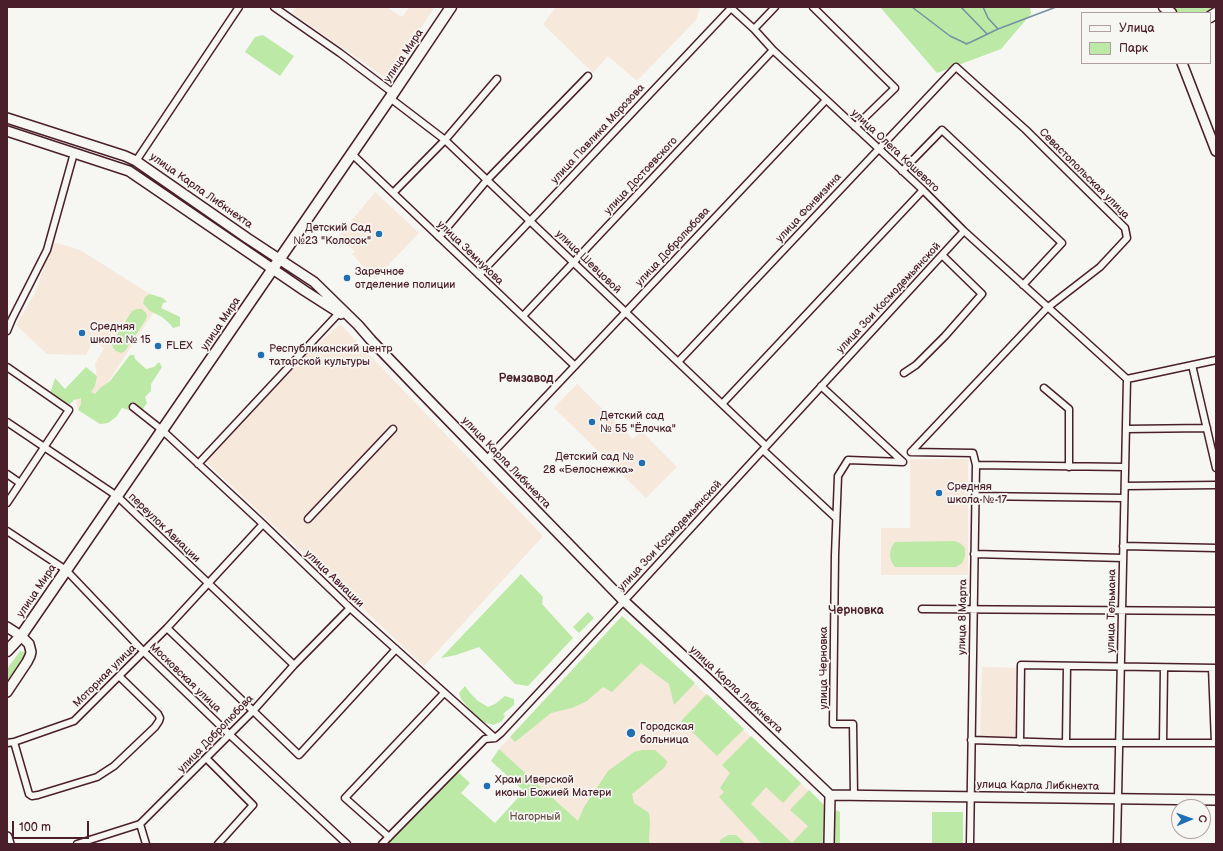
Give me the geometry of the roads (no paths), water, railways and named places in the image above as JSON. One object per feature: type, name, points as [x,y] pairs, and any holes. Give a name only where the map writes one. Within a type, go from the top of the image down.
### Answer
[{"type":"main road","name":"улица Мира","points":[[7,651],[21,636],[392,96],[451,7]]},
{"type":"main road","points":[[1184,66],[1216,151]]},
{"type":"main road","name":"улица Карла Либкнехта","points":[[7,118],[78,140],[136,161],[314,282],[358,325],[624,602],[699,670],[830,795],[1216,800]]},
{"type":"main road","name":"улица Карла Либкнехта","points":[[7,131],[129,171],[305,292],[358,325]]},
{"type":"main road","points":[[74,153],[78,140]]},
{"type":"main road","points":[[7,627],[21,636],[31,648],[30,656],[7,692]]},
{"type":"main road","points":[[829,844],[830,795]]},
{"type":"main road","points":[[7,837],[9,844]]},
{"type":"street","points":[[136,161],[239,7]]},
{"type":"street","name":"улица Шевцовой","points":[[274,7],[340,53],[444,140],[722,404],[764,448],[836,518]]},
{"type":"street","points":[[754,29],[775,7]]},
{"type":"street","points":[[813,7],[895,88],[855,127]]},
{"type":"street","name":"улица Олега Кошевого","points":[[731,8],[754,29],[773,50],[923,190],[964,231],[1024,285],[1047,308],[1127,379]]},
{"type":"street","name":"улица Павлика Морозова","points":[[479,275],[731,8]]},
{"type":"street","name":"улица Достоевского","points":[[523,316],[773,50]]},
{"type":"street","name":"улица Фонвизина","points":[[678,362],[956,67]]},
{"type":"street","name":"Севастопольская улица","points":[[956,67],[1026,130],[1125,228],[1127,238],[1100,267],[1047,308],[911,452],[973,453],[976,465]]},
{"type":"street","points":[[440,237],[487,180],[588,76]]},
{"type":"street","points":[[393,193],[444,140],[497,79]]},
{"type":"street","name":"улица Добролюбова","points":[[486,460],[826,100]]},
{"type":"street","points":[[902,171],[942,130],[948,135],[1062,243],[1024,285]]},
{"type":"street","points":[[7,331],[47,250],[74,153]]},
{"type":"street","name":"улица Земнухова","points":[[352,154],[575,366]]},
{"type":"street","points":[[722,404],[923,190]]},
{"type":"street","name":"улица Зои Космодемьянской","points":[[382,844],[485,739],[495,738],[624,602],[964,231]]},
{"type":"street","points":[[904,373],[916,365],[940,341],[982,294],[942,255]]},
{"type":"street","points":[[198,464],[339,312]]},
{"type":"street","points":[[1127,379],[1216,360]]},
{"type":"street","points":[[1192,365],[1216,468]]},
{"type":"street","points":[[7,367],[70,410],[7,503]]},
{"type":"street","name":"улица Тельмана","points":[[1117,844],[1127,379]]},
{"type":"street","name":"улица Черновка","points":[[821,386],[903,462],[848,460],[838,476],[833,724],[853,724],[854,796]]},
{"type":"street","points":[[1044,388],[1069,410],[1069,467]]},
{"type":"street","name":"улица Авиации","points":[[133,406],[162,430],[263,524],[350,608],[495,738]]},
{"type":"street","name":"переулок Авиации","points":[[7,422],[117,496],[294,665]]},
{"type":"street","points":[[1126,429],[1207,428]]},
{"type":"street","points":[[308,519],[393,429]]},
{"type":"street","points":[[976,465],[1125,467]]},
{"type":"street","name":"улица 8 Марта","points":[[970,844],[976,465]]},
{"type":"street","points":[[7,474],[20,483]]},
{"type":"street","points":[[1125,486],[1216,485]]},
{"type":"street","points":[[975,496],[1124,498]]},
{"type":"street","name":"Моторная улица","points":[[7,743],[14,742],[74,721],[144,652],[263,524]]},
{"type":"street","name":"Московская улица","points":[[7,531],[66,570],[144,652],[230,735],[347,844]]},
{"type":"street","points":[[1123,546],[1216,548]]},
{"type":"street","points":[[974,554],[1123,558]]},
{"type":"street","name":"улица Добролюбова","points":[[77,844],[140,824],[207,759],[294,665],[350,608]]},
{"type":"street","points":[[922,609],[1216,611]]},
{"type":"street","points":[[167,628],[300,755],[396,649]]},
{"type":"street","points":[[971,740],[1020,742],[1066,743],[1216,743],[1214,668],[1021,665],[1020,742]]},
{"type":"street","points":[[1066,743],[1067,666]]},
{"type":"street","points":[[1163,743],[1164,668]]},
{"type":"street","points":[[14,742],[29,794],[32,796],[97,777],[114,766],[155,727],[160,718],[158,714],[119,676]]},
{"type":"street","points":[[389,837],[345,798],[444,693]]},
{"type":"street","points":[[207,759],[253,805],[218,844]]},
{"type":"street","points":[[140,824],[146,844]]},
{"type":"waterway","points":[[912,7],[950,36],[967,44]]},
{"type":"waterway","points":[[961,7],[987,34]]},
{"type":"waterway","points":[[983,7],[988,18],[998,29]]},
{"type":"waterway","points":[[966,44],[998,29],[1056,7]]},
{"type":"place","name":"Детский Сад №23 \"Колосок\"","points":[[379,234]]},
{"type":"place","name":"Заречное отделение полиции","points":[[347,278]]},
{"type":"place","name":"Средняя школа № 15","points":[[82,333]]},
{"type":"place","name":"FLEX","points":[[158,346]]},
{"type":"place","name":"Республиканский центр татарской культуры","points":[[261,355]]},
{"type":"place","name":"Детский сад № 55 \"Ёлочка\"","points":[[592,422]]},
{"type":"place","name":"Детский сад № 28 «Белоснежка»","points":[[642,463]]},
{"type":"place","name":"Средняя школа № 17","points":[[939,493]]},
{"type":"place","name":"Городская больница","points":[[631,733]]},
{"type":"place","name":"Храм Иверской иконы Божией Матери","points":[[487,786]]},
{"type":"district","name":"Ремзавод","points":[[526,379]]},
{"type":"district","name":"Черновка","points":[[856,611]]},
{"type":"park label","name":"Нагорный","points":[[535,817]]}]
